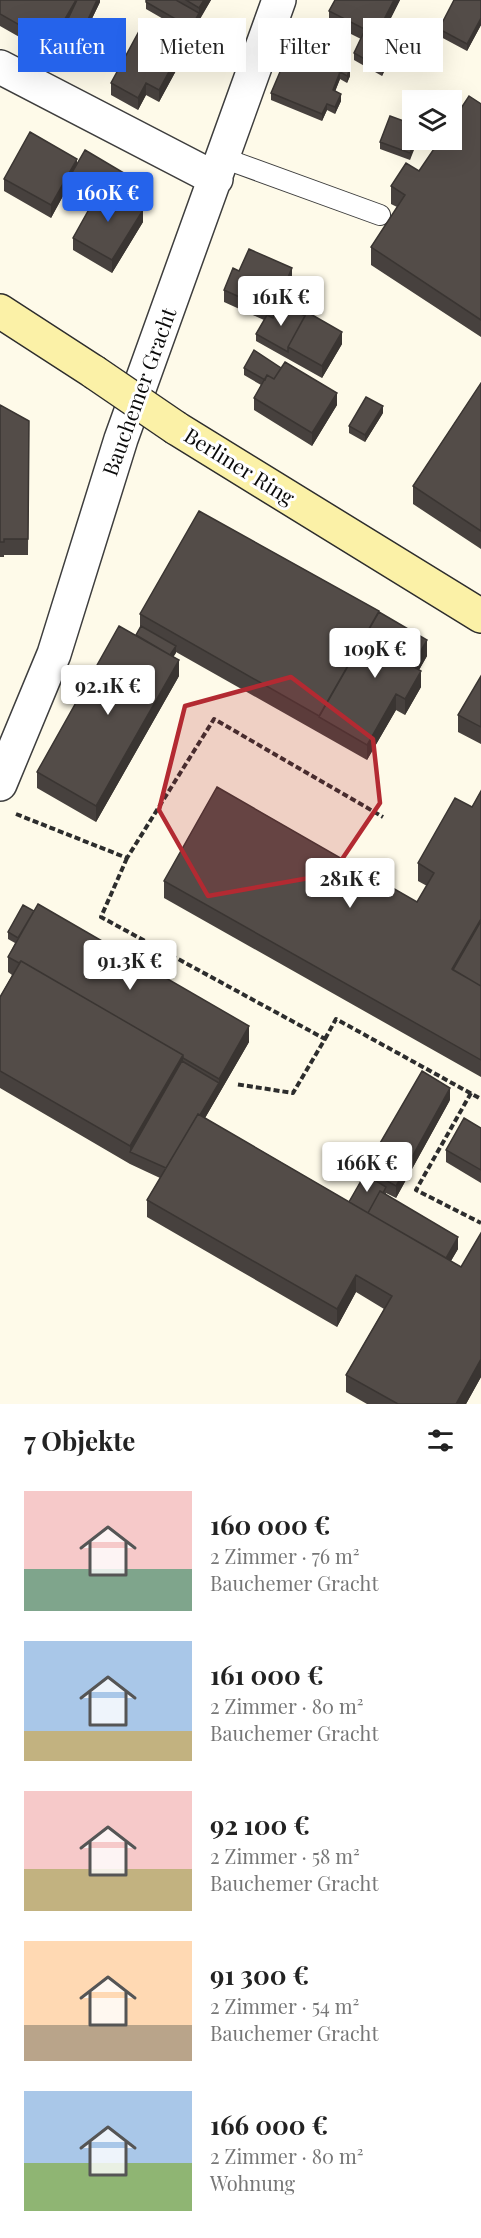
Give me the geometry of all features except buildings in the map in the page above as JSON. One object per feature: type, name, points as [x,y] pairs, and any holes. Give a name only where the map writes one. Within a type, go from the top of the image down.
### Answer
[{"type":"main road","name":"Berliner Ring","points":[[0,311],[177,428],[481,616]]},
{"type":"street","name":"Bauchemer Gracht","points":[[0,784],[54,654],[121,439],[279,0]]},
{"type":"street","points":[[0,67],[220,169]]},
{"type":"lane","points":[[220,169],[380,215]]},
{"type":"path","points":[[325,1039],[101,917],[127,858],[214,719],[383,817]]},
{"type":"path","points":[[28,818],[127,858]]},
{"type":"path","points":[[235,1084],[293,1093],[336,1019],[481,1099]]},
{"type":"path","points":[[471,1093],[416,1190],[481,1223]]},
{"type":"highlighted area","points":[[291,677],[373,739],[380,803],[332,874],[208,896],[159,810],[185,706]]}]
